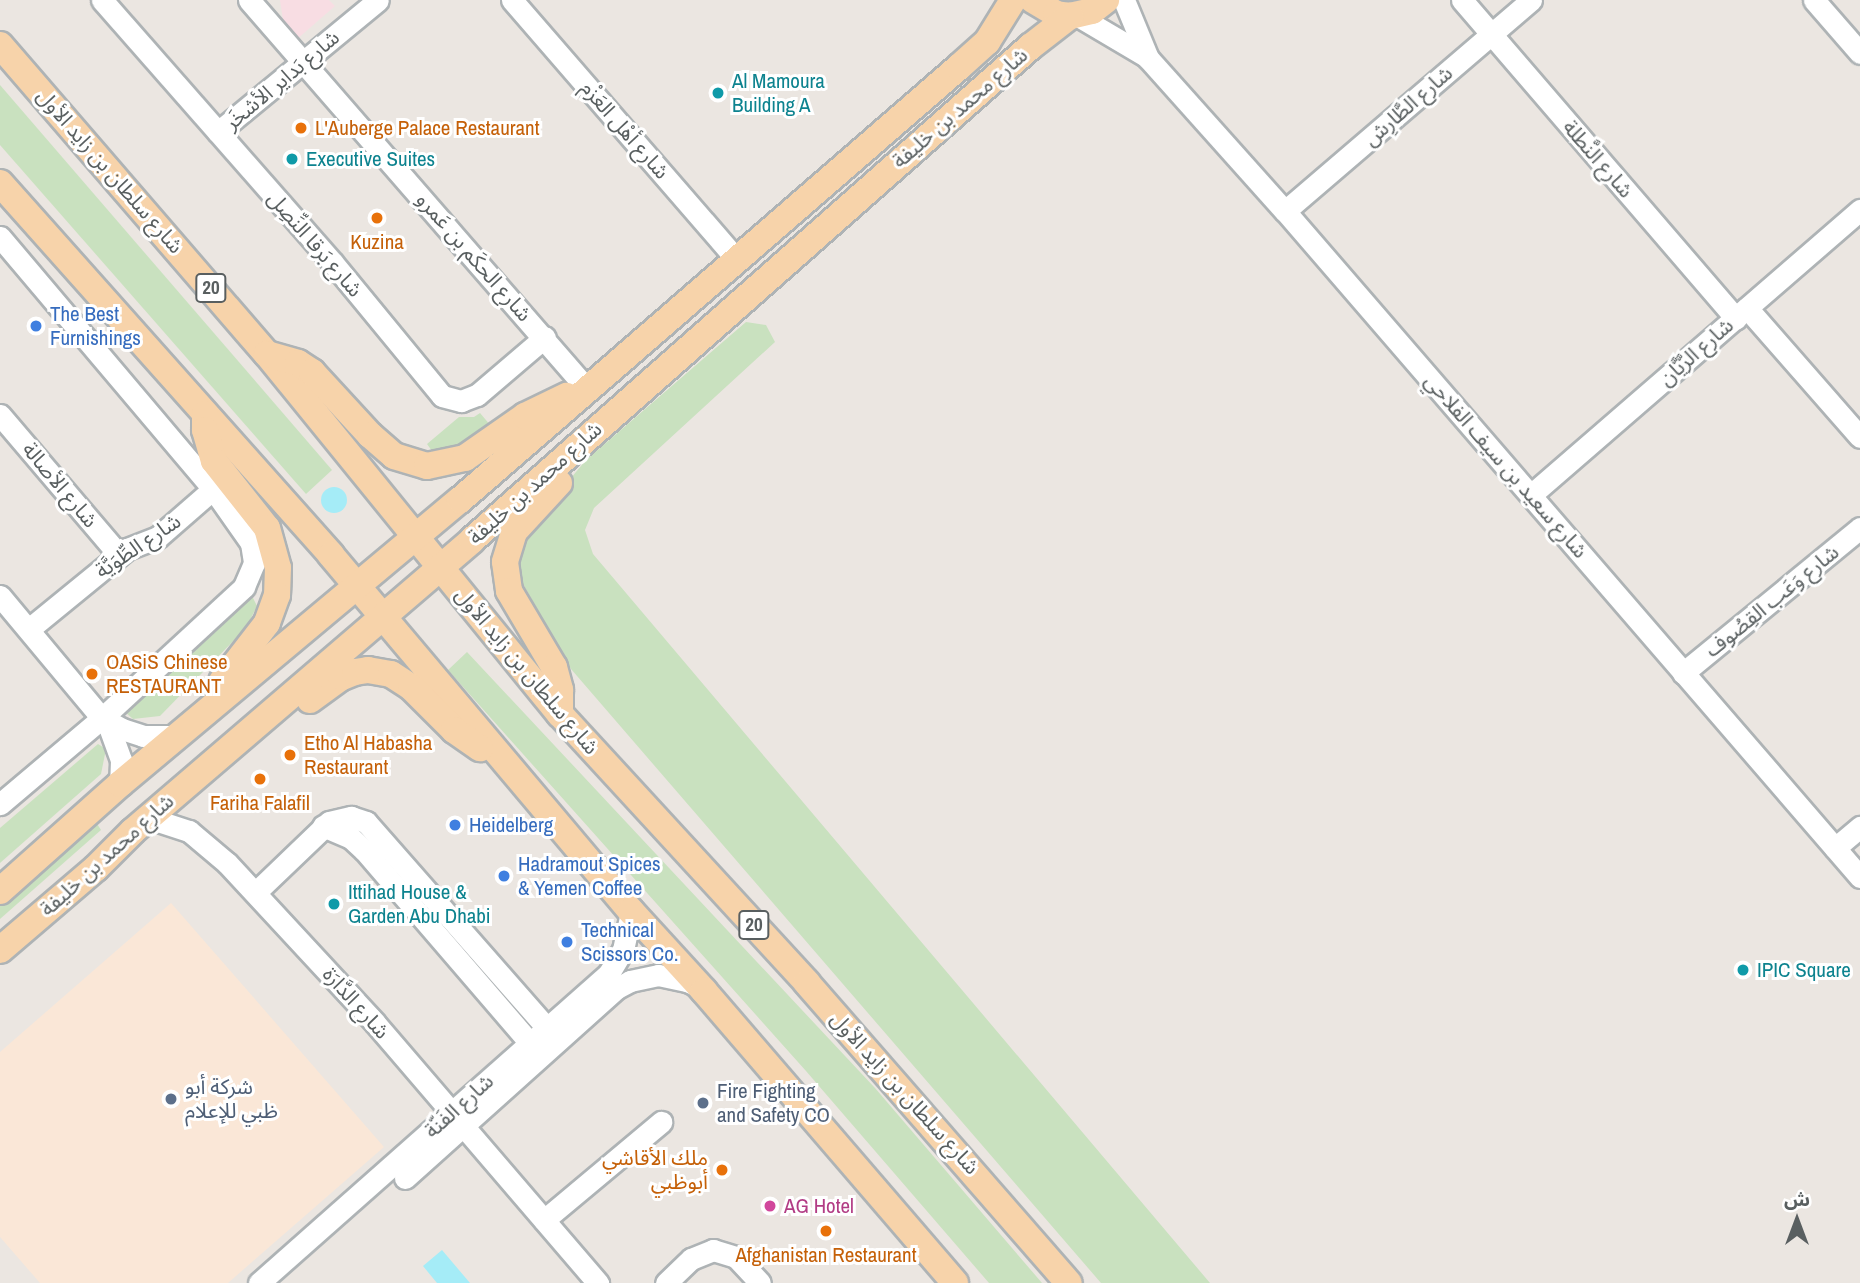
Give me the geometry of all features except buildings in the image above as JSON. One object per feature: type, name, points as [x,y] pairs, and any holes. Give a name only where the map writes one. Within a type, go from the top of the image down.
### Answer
[{"type":"main road","name":"شارع محمد بن خليفة","points":[[0,891],[120,784],[415,537],[987,42],[1013,0]]},
{"type":"main road","points":[[1033,0],[1056,15],[1074,16]]},
{"type":"main road","name":"شارع محمد بن خليفة","points":[[0,950],[1030,47],[1074,16],[1092,11],[1106,0]]},
{"type":"main road","name":"شارع سلطان بن زايد الأول","points":[[0,45],[267,354],[561,714],[817,994],[1069,1283]]},
{"type":"main road","points":[[0,183],[355,586],[631,911],[955,1283]]},
{"type":"main road","points":[[267,354],[291,360],[312,372],[370,435],[394,456],[427,466],[465,458],[525,416],[587,389]]},
{"type":"main road","points":[[185,729],[260,637],[273,610],[279,582],[276,554],[267,528],[214,461],[205,430],[205,414]]},
{"type":"main road","points":[[561,714],[560,690],[554,667],[509,591],[505,562],[514,532],[588,452],[611,415]]},
{"type":"main road","points":[[299,632],[315,632],[322,637],[329,651],[325,666]]},
{"type":"main road","points":[[223,754],[258,741],[342,677],[368,670],[402,680],[468,741],[500,755]]},
{"type":"street","name":"شارع بَرقا النِّصِل","points":[[102,0],[332,262],[442,396],[461,401],[477,395],[545,337]]},
{"type":"street","name":"شارع الحكَم بن عَمرو","points":[[249,0],[545,337],[587,389]]},
{"type":"street","name":"شارع أهْل العَزْم","points":[[512,0],[737,260]]},
{"type":"street","name":"شارع سعيد بن سيف الفلاحي","points":[[1124,0],[1148,58]]},
{"type":"street","name":"شارع النَّطلة","points":[[1462,0],[1741,313],[1860,437]]},
{"type":"street","name":"شارع الطَّارِش","points":[[1285,211],[1531,0]]},
{"type":"street","points":[[1814,0],[1860,53]]},
{"type":"street","name":"شارع بَداير الأشخَر","points":[[218,132],[372,2]]},
{"type":"street","name":"شارع سعيد بن سيف الفلاحي","points":[[1074,16],[1148,58],[1532,495],[1860,877]]},
{"type":"street","name":"شارع الرَّيَّان","points":[[1532,495],[1860,210]]},
{"type":"street","points":[[0,237],[213,489],[251,542],[254,563],[244,587],[103,718],[2,798]]},
{"type":"street","name":"شارع الأصالة","points":[[0,415],[119,555]]},
{"type":"street","name":"شارع الطِّوَيَّة","points":[[29,629],[119,555],[158,537],[213,489]]},
{"type":"street","name":"شارع وَعَب القِصُوف","points":[[1683,673],[1856,539]]},
{"type":"street","points":[[0,596],[103,718],[119,749],[120,784]]},
{"type":"street","points":[[103,718],[122,729],[143,736],[185,729]]},
{"type":"street","points":[[256,892],[323,826],[336,818],[351,817],[371,826],[546,1027]]},
{"type":"street","name":"شارع الدَّارَة","points":[[144,821],[174,825],[203,840],[256,892],[459,1119],[598,1283]]},
{"type":"street","points":[[323,826],[351,838],[364,850],[529,1042]]},
{"type":"street","points":[[1835,848],[1860,827]]},
{"type":"street","name":"شارع الفَنّة","points":[[405,1178],[529,1042],[609,973],[617,962],[627,937],[631,911]]},
{"type":"street","name":"شارع الفَنّة","points":[[259,1283],[617,988],[630,981],[658,975],[687,981],[699,987]]},
{"type":"street","points":[[544,1220],[661,1122]]},
{"type":"street","points":[[666,1283],[691,1259],[713,1250],[736,1257],[760,1283]]},
{"type":"shaded area","points":[[280,0],[329,0],[335,6],[296,40],[284,27]]},
{"type":"shaded area","name":"شركة أبو ظبي للإعلام","points":[[171,903],[384,1147],[228,1283],[40,1283],[0,1237],[0,1052]]},
{"type":"green space","points":[[0,85],[332,470],[306,494],[0,145]]},
{"type":"green space","points":[[746,322],[766,325],[775,342],[594,508],[585,530],[593,554],[1210,1283],[1101,1283],[571,669],[523,584],[515,562],[519,540],[586,460]]},
{"type":"green space","points":[[480,413],[491,426],[454,453],[437,458],[427,444],[459,417],[474,417]]},
{"type":"green space","points":[[252,596],[257,606],[246,628],[160,716],[133,719],[125,712]]},
{"type":"green space","points":[[467,652],[875,1088],[1042,1283],[989,1283],[806,1071],[448,670]]},
{"type":"green space","points":[[98,744],[106,749],[101,774],[0,863],[0,828]]},
{"type":"green space","points":[[94,819],[101,830],[0,919],[0,902]]},
{"type":"water","points":[[334,487],[343,491],[347,500],[343,509],[334,513],[325,509],[321,500],[325,491]]},
{"type":"water","points":[[442,1250],[470,1283],[437,1283],[423,1266]]},
{"type":"place","name":"Al Mamoura Building A","points":[[718,93]]},
{"type":"place","name":"L'Auberge Palace Restaurant","points":[[301,128]]},
{"type":"place","name":"Executive Suites","points":[[292,159]]},
{"type":"place","name":"Kuzina","points":[[377,218]]},
{"type":"place","name":"The Best Furnishings","points":[[36,326]]},
{"type":"place","name":"OASiS Chinese RESTAURANT","points":[[92,674]]},
{"type":"place","name":"Etho Al Habasha Restaurant","points":[[290,755]]},
{"type":"place","name":"Fariha Falafil","points":[[260,779]]},
{"type":"place","name":"Heidelberg","points":[[455,825]]},
{"type":"place","name":"Hadramout Spices & Yemen Coffee","points":[[504,876]]},
{"type":"place","name":"Ittihad House & Garden Abu Dhabi","points":[[334,904]]},
{"type":"place","name":"Technical Scissors Co.","points":[[567,942]]},
{"type":"place","name":"IPIC Square","points":[[1743,970]]},
{"type":"place","name":"شركة أبو ظبي للإعلام","points":[[171,1099]]},
{"type":"place","name":"Fire Fighting and Safety CO","points":[[703,1103]]},
{"type":"place","name":"ملك الأقاشي أبوظبي","points":[[722,1170]]},
{"type":"place","name":"AG Hotel","points":[[770,1206]]},
{"type":"place","name":"Afghanistan Restaurant","points":[[826,1231]]}]
